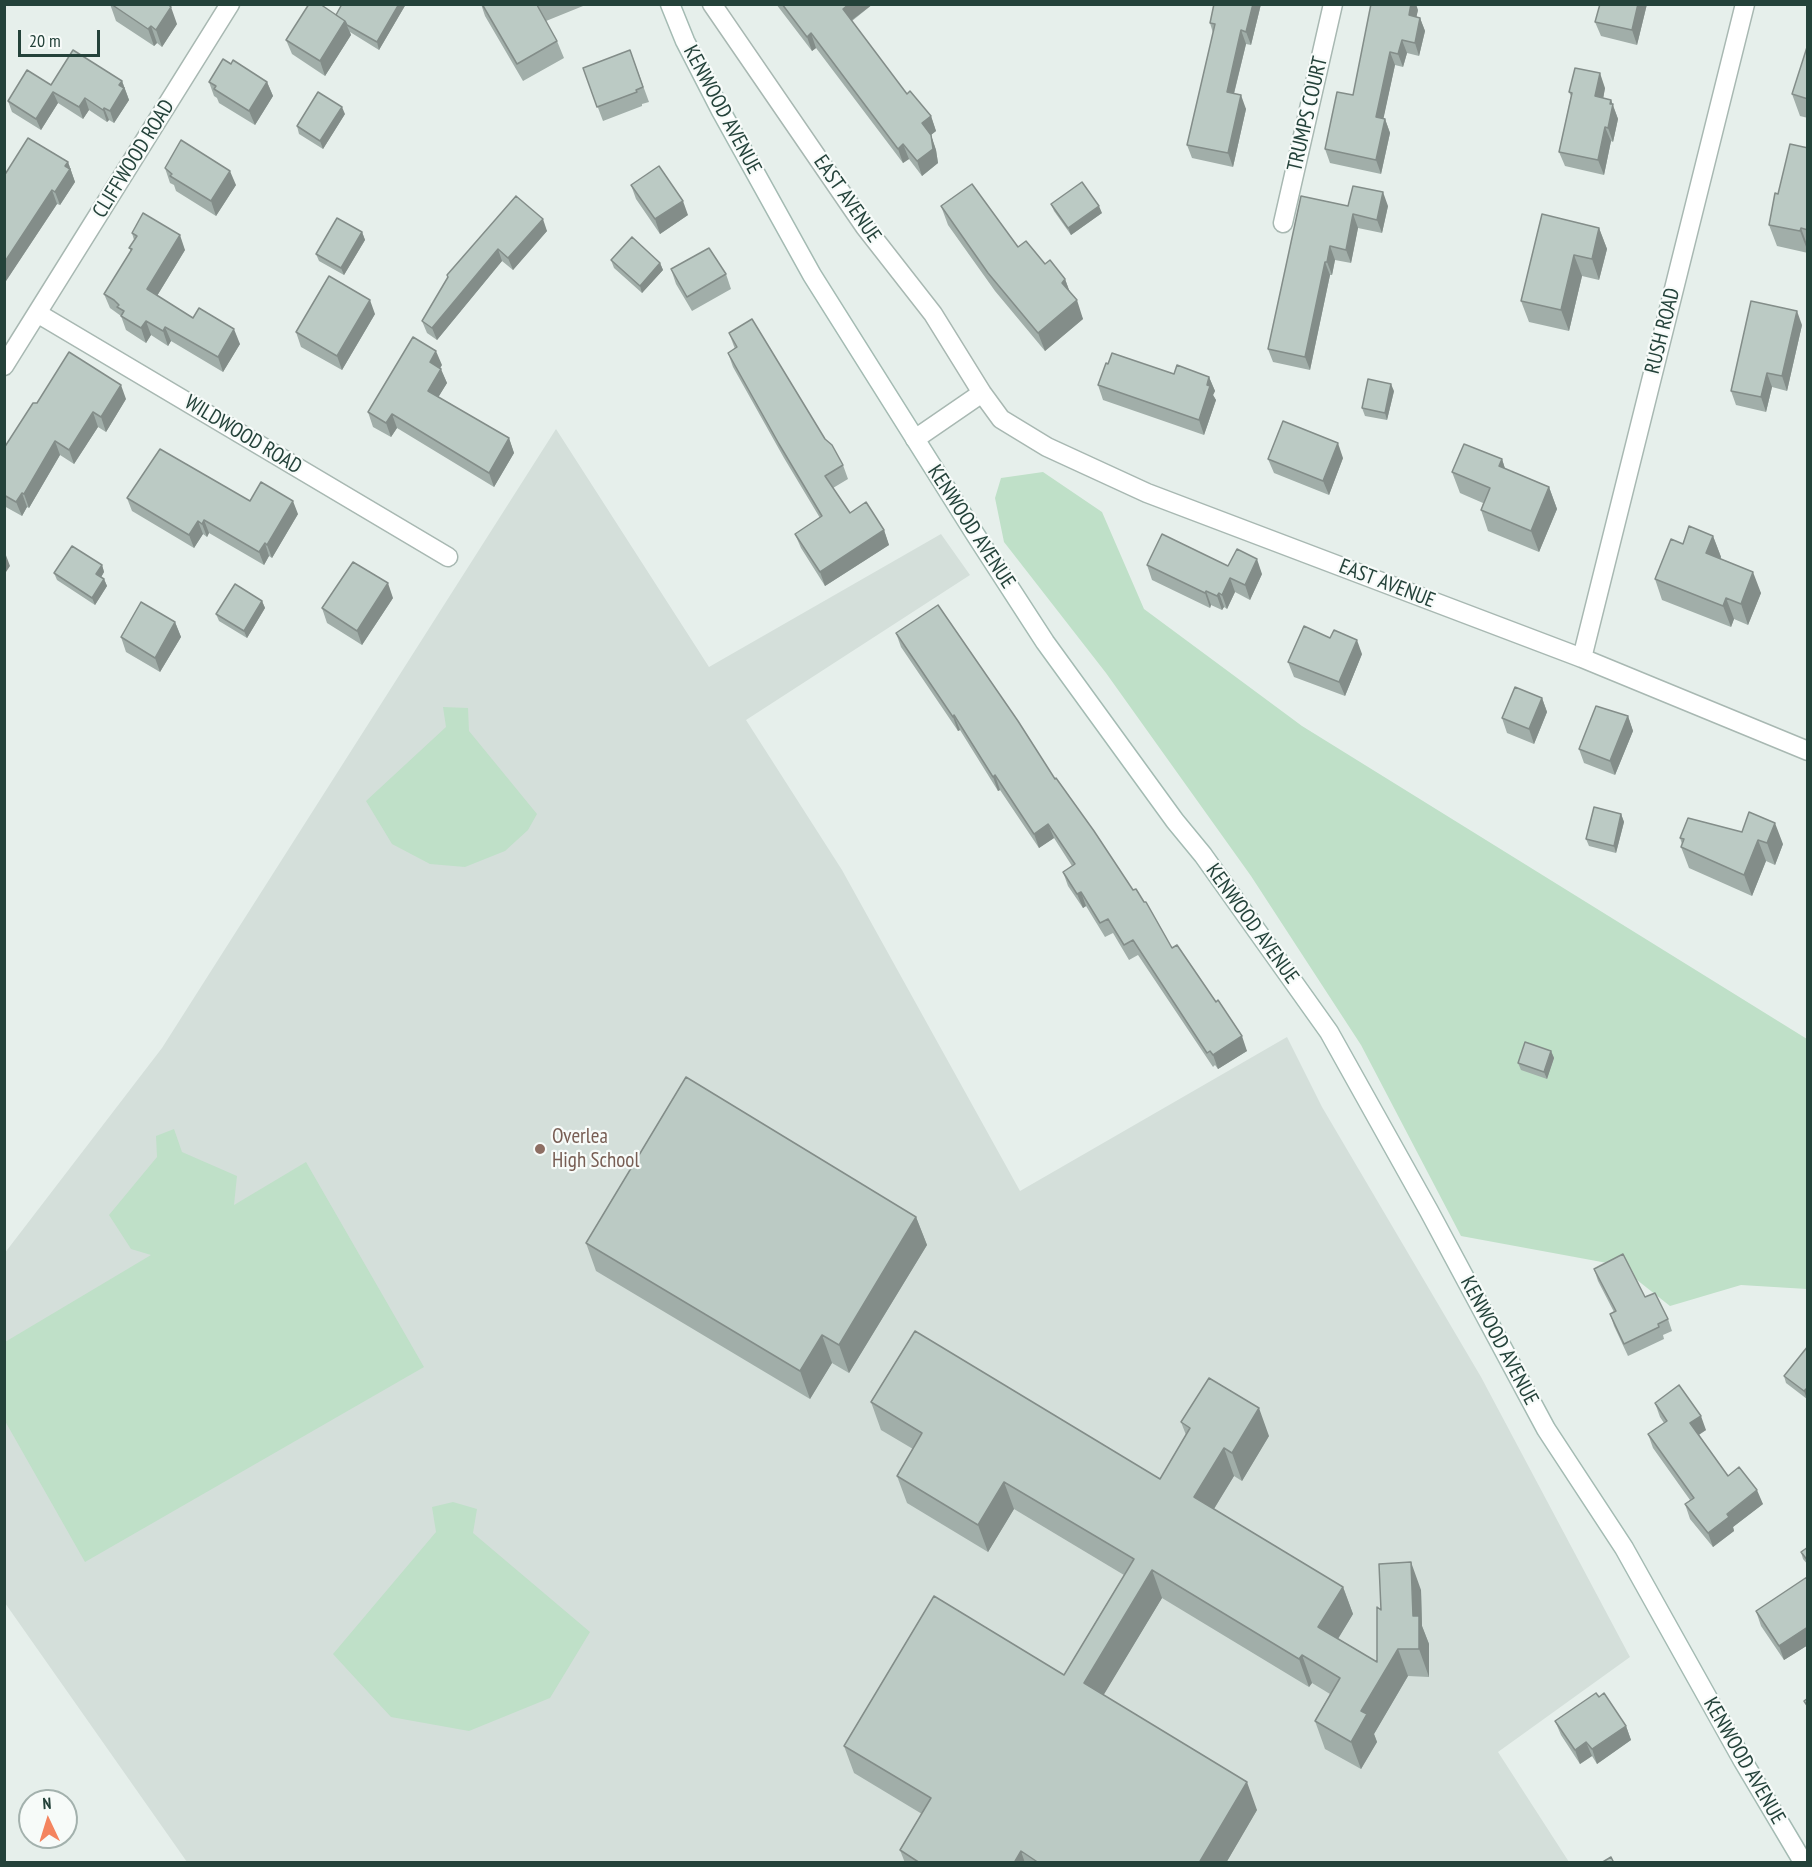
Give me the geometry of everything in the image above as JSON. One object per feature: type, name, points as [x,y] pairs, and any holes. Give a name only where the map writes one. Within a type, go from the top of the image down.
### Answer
[{"type":"street","name":"CLIFFWOOD ROAD","points":[[4,366],[230,4]]},
{"type":"street","name":"KENWOOD AVENUE","points":[[670,4],[685,41],[812,275],[1045,642],[1175,822],[1203,855],[1329,1032],[1430,1211],[1546,1429],[1624,1548],[1803,1863]]},
{"type":"street","name":"EAST AVENUE","points":[[712,4],[865,227],[933,314],[982,393],[1001,419],[1047,447],[1147,493],[1582,658],[1808,751]]},
{"type":"street","name":"TRUMPS COURT","points":[[1283,223],[1333,4]]},
{"type":"street","name":"RUSH ROAD","points":[[1582,658],[1745,4]]},
{"type":"street","name":"WILDWOOD ROAD","points":[[37,313],[448,557]]},
{"type":"street","points":[[915,439],[982,393]]},
{"type":"shaded area","name":"Overlea High School","points":[[556,429],[709,667],[941,534],[970,575],[746,720],[842,870],[1020,1191],[1287,1037],[1322,1107],[1481,1377],[1630,1657],[1498,1752],[1569,1862],[187,1862],[5,1603],[4,1254],[162,1048]]},
{"type":"green space","points":[[1043,472],[1102,512],[1144,609],[1302,726],[1807,1039],[1807,1289],[1741,1285],[1670,1306],[1618,1265],[1461,1236],[1361,1045],[1251,876],[1106,673],[1004,542],[995,498],[1001,478]]},
{"type":"green space","points":[[443,707],[468,708],[469,731],[537,814],[528,830],[505,851],[465,867],[430,864],[392,844],[366,801],[446,727]]},
{"type":"green space","points":[[174,1129],[182,1152],[237,1176],[234,1205],[306,1162],[424,1367],[85,1562],[5,1421],[5,1342],[151,1255],[131,1249],[109,1215],[157,1157],[156,1136]]},
{"type":"green space","points":[[453,1502],[477,1509],[473,1533],[590,1632],[550,1698],[469,1731],[391,1717],[333,1654],[436,1532],[432,1507]]},
{"type":"building","points":[[111,4],[168,4],[171,7],[156,30],[151,26],[148,29]]},
{"type":"building","points":[[309,4],[320,4],[345,21],[320,61],[286,40]]},
{"type":"building","points":[[342,4],[399,4],[377,42],[347,25],[336,15]]},
{"type":"building","points":[[482,4],[538,4],[557,41],[517,64]]},
{"type":"building","points":[[782,4],[849,4],[843,9],[907,94],[910,91],[931,116],[922,123],[931,135],[933,149],[917,161],[903,144],[898,149],[811,33],[807,37]]},
{"type":"building","points":[[1214,4],[1253,4],[1246,32],[1241,30],[1227,92],[1241,95],[1228,153],[1187,145],[1215,24],[1210,23]]},
{"type":"building","points":[[1371,4],[1411,4],[1409,15],[1420,18],[1415,43],[1402,40],[1398,54],[1390,52],[1376,117],[1385,119],[1376,160],[1325,149],[1337,92],[1353,95]]},
{"type":"building","points":[[1600,4],[1638,4],[1632,30],[1595,22]]},
{"type":"building","points":[[1808,44],[1808,99],[1792,94]]},
{"type":"building","points":[[73,50],[122,81],[119,85],[124,88],[110,111],[104,108],[103,110],[85,98],[79,107],[53,92],[36,119],[8,101],[27,70],[51,85]]},
{"type":"building","points":[[630,50],[643,87],[636,90],[637,92],[597,107],[583,68]]},
{"type":"building","points":[[223,59],[231,64],[233,60],[267,82],[249,111],[214,89],[216,86],[209,82]]},
{"type":"building","points":[[1575,68],[1600,73],[1595,96],[1611,100],[1610,104],[1613,104],[1598,160],[1559,152]]},
{"type":"building","points":[[318,92],[342,107],[320,141],[297,126]]},
{"type":"building","points":[[28,138],[68,162],[65,166],[70,169],[55,192],[52,190],[4,263],[4,176]]},
{"type":"building","points":[[181,140],[230,171],[211,201],[170,176],[172,174],[165,168]]},
{"type":"building","points":[[1790,144],[1808,148],[1808,230],[1801,228],[1800,231],[1769,225],[1775,193],[1778,194]]},
{"type":"building","points":[[659,166],[683,201],[655,219],[631,185]]},
{"type":"building","points":[[1082,182],[1099,206],[1068,228],[1051,204]]},
{"type":"building","points":[[972,184],[1018,247],[1026,241],[1045,264],[1050,260],[1065,279],[1062,283],[1077,300],[1038,333],[988,273],[941,206]]},
{"type":"building","points":[[1353,186],[1383,192],[1377,220],[1353,214],[1346,250],[1330,246],[1305,357],[1268,349],[1301,196],[1348,206]]},
{"type":"building","points":[[516,196],[543,219],[508,258],[498,249],[432,328],[422,321],[448,277],[447,275]]},
{"type":"building","points":[[143,213],[180,235],[147,289],[193,318],[199,308],[234,329],[218,357],[165,327],[163,331],[146,321],[141,328],[121,316],[124,311],[117,307],[119,305],[114,300],[104,294],[132,249],[129,248],[137,236],[132,233]]},
{"type":"building","points":[[1542,214],[1599,228],[1592,259],[1574,255],[1561,310],[1521,301]]},
{"type":"building","points":[[337,218],[362,232],[341,268],[316,254]]},
{"type":"building","points":[[632,237],[660,263],[640,286],[611,260]]},
{"type":"building","points":[[709,248],[726,274],[687,297],[671,269]]},
{"type":"building","points":[[329,276],[370,300],[337,356],[296,332]]},
{"type":"building","points":[[1751,301],[1797,311],[1782,376],[1767,373],[1761,397],[1731,391]]},
{"type":"building","points":[[752,319],[843,465],[825,476],[850,513],[866,502],[884,530],[820,572],[795,534],[822,516],[728,353],[737,347],[729,333]]},
{"type":"building","points":[[413,337],[436,351],[430,362],[441,369],[428,391],[509,438],[489,473],[392,414],[386,423],[368,412]]},
{"type":"building","points":[[69,352],[121,385],[101,417],[93,412],[69,450],[55,441],[24,494],[22,493],[16,502],[4,495],[4,448],[33,403],[37,403]]},
{"type":"building","points":[[1112,353],[1174,374],[1177,365],[1209,377],[1207,385],[1210,386],[1199,420],[1098,385]]},
{"type":"building","points":[[1368,379],[1391,384],[1385,413],[1362,408]]},
{"type":"building","points":[[1283,421],[1338,443],[1323,481],[1268,459]]},
{"type":"building","points":[[1464,444],[1502,459],[1499,466],[1549,487],[1531,531],[1481,510],[1490,488],[1452,472]]},
{"type":"building","points":[[160,449],[250,501],[261,482],[293,501],[267,545],[265,543],[259,552],[204,520],[202,524],[198,521],[189,535],[127,498]]},
{"type":"building","points":[[1689,526],[1713,536],[1706,553],[1753,572],[1741,604],[1726,598],[1723,606],[1655,579],[1671,539],[1683,544]]},
{"type":"building","points":[[1162,534],[1228,566],[1237,549],[1257,559],[1245,585],[1230,578],[1222,595],[1219,593],[1217,596],[1206,591],[1205,593],[1147,565]]},
{"type":"building","points":[[72,546],[102,565],[96,574],[104,579],[92,598],[54,573]]},
{"type":"building","points":[[353,562],[388,583],[357,631],[322,608]]},
{"type":"building","points":[[235,584],[262,601],[244,631],[216,614]]},
{"type":"building","points":[[141,602],[175,622],[155,658],[121,637]]},
{"type":"building","points":[[938,605],[1055,779],[1094,831],[1133,890],[1136,889],[1146,902],[1172,948],[1177,945],[1242,1036],[1213,1055],[1210,1051],[1207,1053],[1133,940],[1124,945],[1108,919],[1100,923],[1081,892],[1077,894],[1063,872],[1075,864],[1048,824],[1034,834],[995,775],[993,777],[954,715],[953,717],[896,633]]},
{"type":"building","points":[[1304,626],[1330,638],[1334,630],[1357,640],[1339,682],[1288,662]]},
{"type":"building","points":[[1515,687],[1542,698],[1529,729],[1502,718]]},
{"type":"building","points":[[1596,706],[1628,716],[1610,761],[1579,749]]},
{"type":"building","points":[[1594,807],[1621,814],[1614,846],[1586,839]]},
{"type":"building","points":[[1749,812],[1775,823],[1767,843],[1758,840],[1744,875],[1681,847],[1684,839],[1680,838],[1688,818],[1742,832]]},
{"type":"building","points":[[1525,1042],[1551,1051],[1544,1072],[1518,1063]]},
{"type":"building","points":[[686,1077],[916,1217],[839,1345],[822,1335],[800,1371],[586,1243]]},
{"type":"building","points":[[1623,1254],[1645,1297],[1655,1293],[1668,1319],[1658,1324],[1659,1327],[1624,1344],[1610,1314],[1616,1311],[1594,1269]]},
{"type":"building","points":[[915,1331],[1160,1479],[1190,1428],[1181,1422],[1209,1378],[1259,1408],[1232,1453],[1224,1448],[1194,1497],[1343,1587],[1318,1627],[1377,1662],[1377,1607],[1381,1610],[1379,1564],[1411,1562],[1413,1616],[1419,1616],[1419,1649],[1398,1649],[1361,1711],[1367,1714],[1351,1742],[1315,1721],[1340,1678],[1302,1655],[1299,1659],[1152,1570],[1084,1683],[1247,1782],[1199,1863],[1039,1863],[1021,1851],[1014,1863],[920,1863],[900,1850],[931,1798],[844,1746],[934,1596],[1064,1675],[1134,1559],[1004,1482],[978,1525],[897,1476],[922,1433],[871,1402]]},
{"type":"building","points":[[1808,1346],[1808,1387],[1804,1391],[1784,1376]]},
{"type":"building","points":[[1679,1385],[1701,1416],[1690,1423],[1728,1476],[1739,1467],[1757,1490],[1727,1514],[1729,1517],[1708,1533],[1685,1504],[1694,1498],[1648,1434],[1667,1421],[1655,1403]]},
{"type":"building","points":[[1808,1547],[1808,1561],[1801,1552]]},
{"type":"building","points":[[1807,1577],[1808,1627],[1779,1646],[1756,1611]]},
{"type":"building","points":[[1596,1693],[1599,1697],[1604,1693],[1626,1726],[1592,1749],[1586,1742],[1575,1750],[1555,1721]]},
{"type":"building","points":[[1611,1857],[1614,1863],[1601,1863]]},
{"type":"place","name":"Overlea High School","points":[[540,1149]]}]
